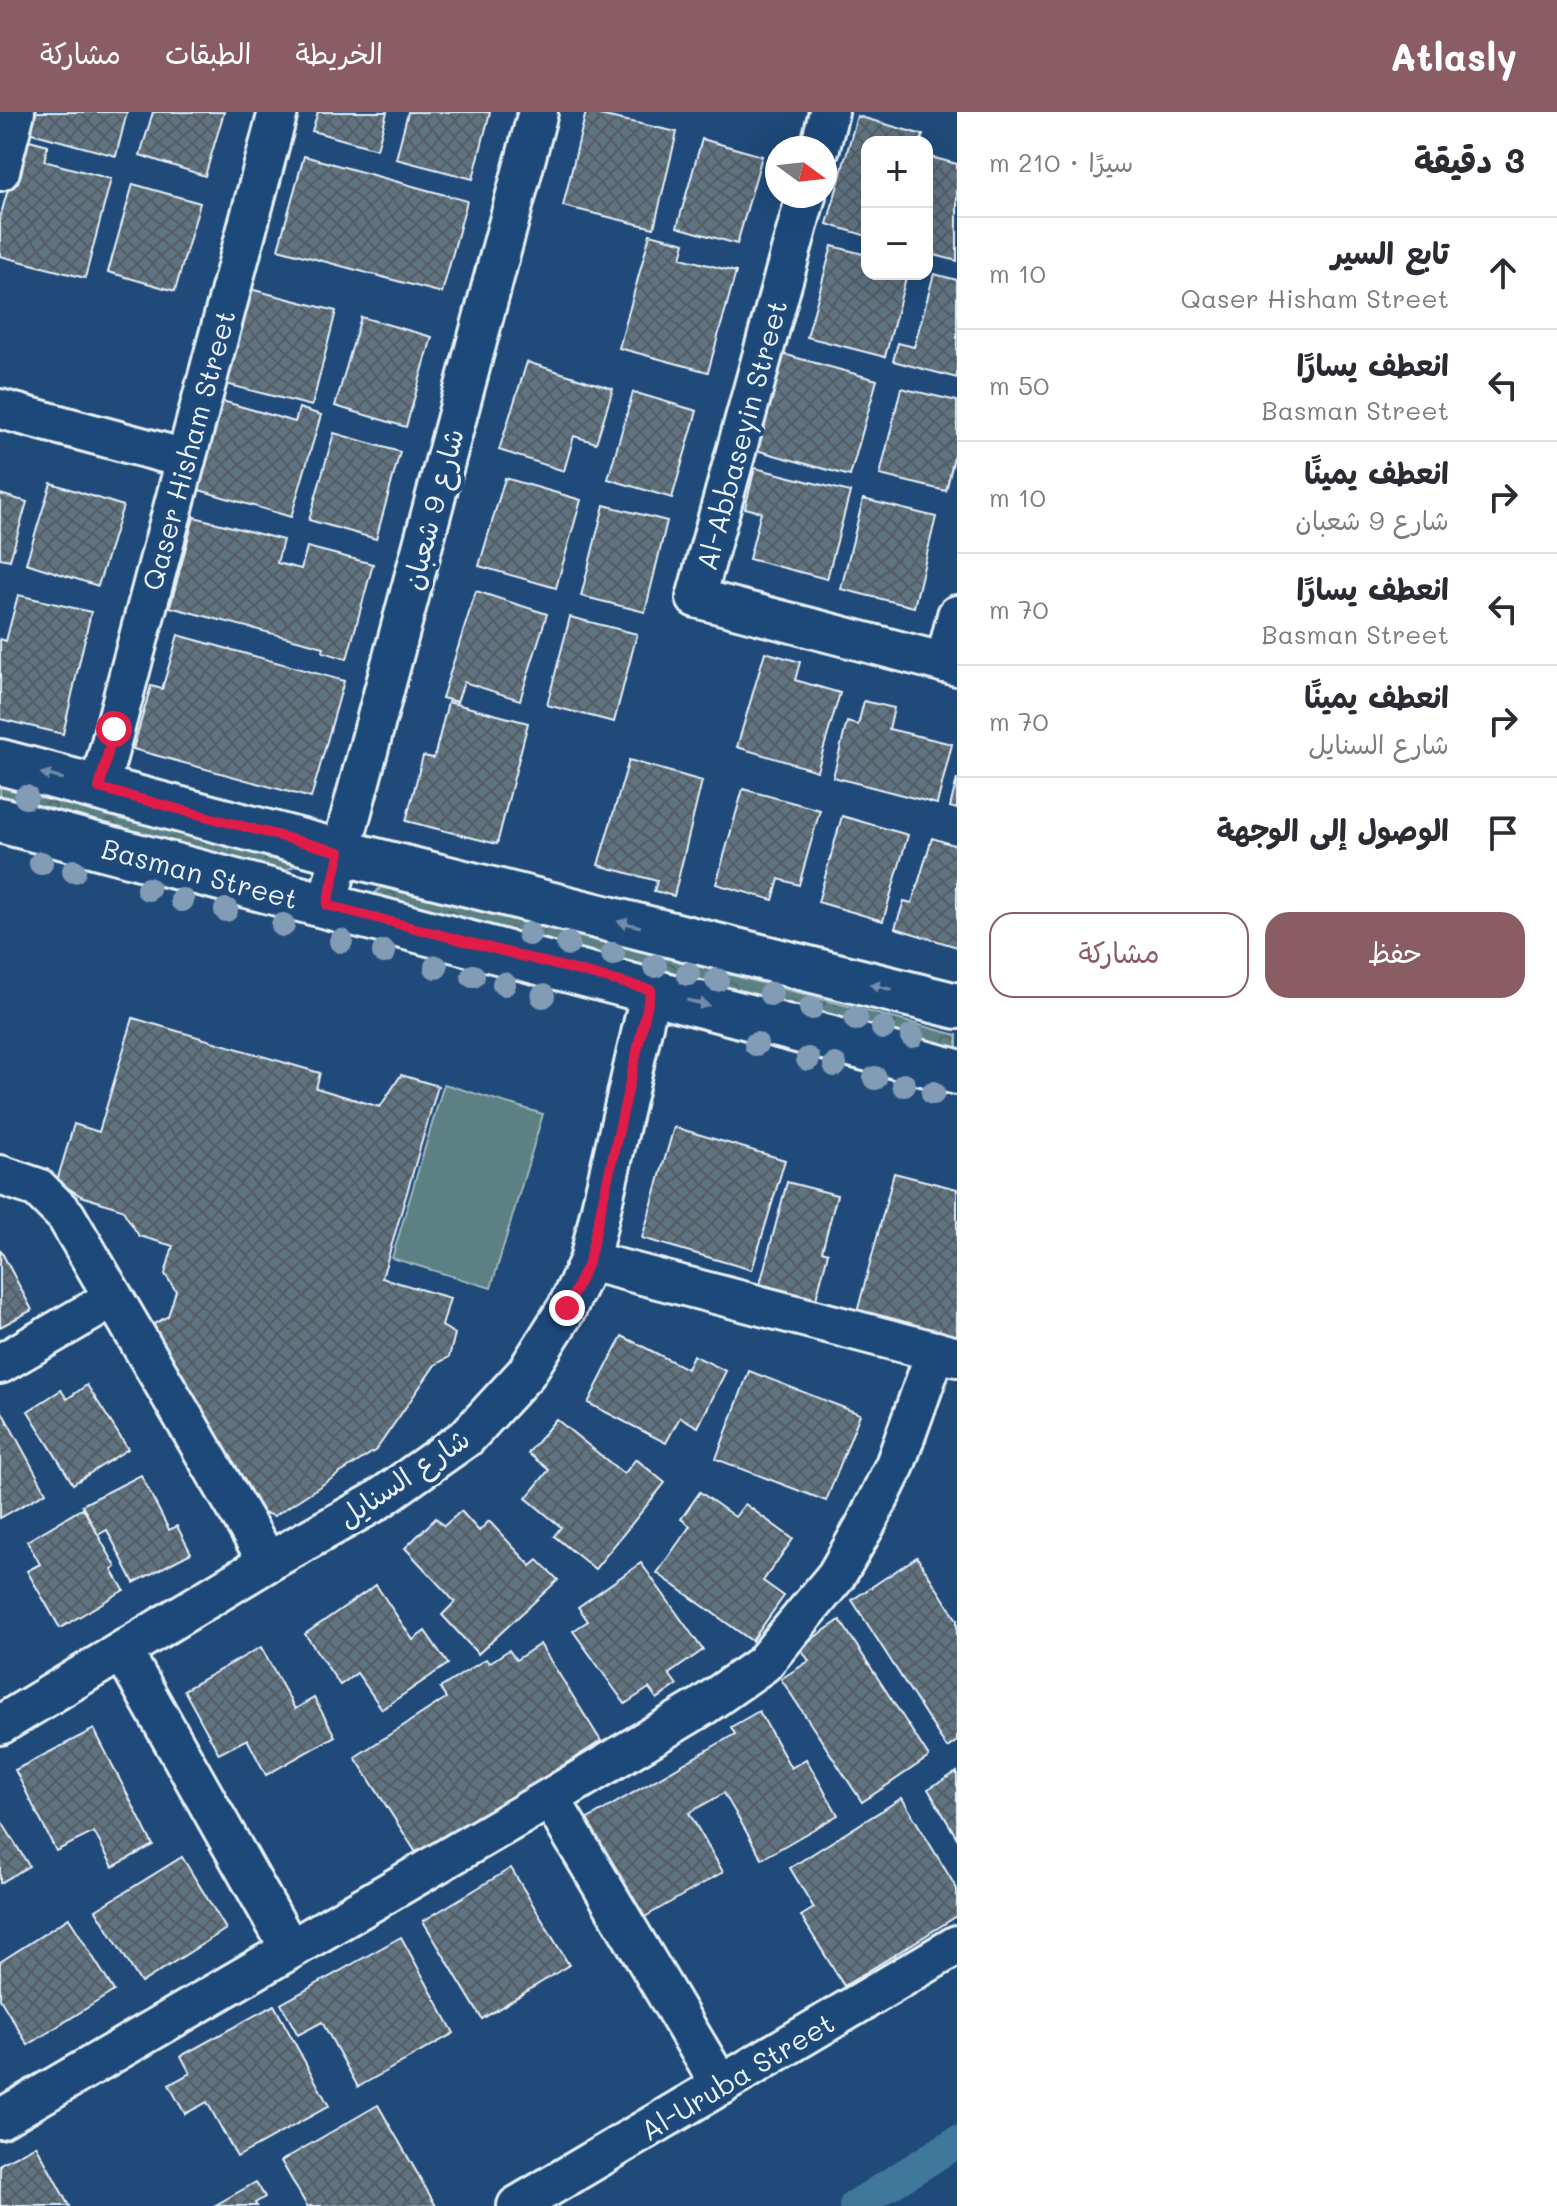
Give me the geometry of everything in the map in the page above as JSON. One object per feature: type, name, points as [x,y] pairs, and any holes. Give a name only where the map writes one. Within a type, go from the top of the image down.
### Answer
[{"type":"main road","name":"Basman Street","points":[[0,762],[340,852],[957,1006]]},
{"type":"main road","name":"Basman Street","points":[[0,820],[957,1072]]},
{"type":"street","points":[[0,171],[15,112]]},
{"type":"street","name":"Qaser Hisham Street","points":[[99,788],[278,112]]},
{"type":"street","name":"شارع 9 شعبان","points":[[327,905],[538,112]]},
{"type":"street","points":[[823,136],[829,112]]},
{"type":"street","name":"Al-Abbaseyin Street","points":[[803,208],[696,598],[951,665]]},
{"type":"street","points":[[0,409],[186,459]]},
{"type":"street","points":[[951,665],[957,615]]},
{"type":"street","name":"شارع السنايل","points":[[0,1725],[268,1562],[375,1502],[467,1437],[526,1373],[567,1308],[589,1261],[651,990]]},
{"type":"street","points":[[0,1175],[38,1188],[55,1201],[268,1562]]},
{"type":"street","points":[[0,2119],[550,1798],[715,1698],[763,1664],[803,1620],[836,1576],[866,1524],[946,1354],[589,1261]]},
{"type":"street","points":[[0,1364],[112,1299]]},
{"type":"street","points":[[123,1652],[290,1949]]},
{"type":"street","points":[[550,1798],[721,2086]]},
{"type":"street","name":"Al-Uruba Street","points":[[517,2206],[957,1945]]},
{"type":"green space","points":[[0,779],[294,860],[295,866],[286,870],[277,869],[123,829],[104,828],[0,803]]},
{"type":"green space","points":[[382,886],[415,891],[957,1035],[957,1054],[372,896]]},
{"type":"green space","points":[[444,1084],[543,1114],[491,1288],[392,1258]]},
{"type":"building","points":[[29,112],[127,112],[116,156],[24,131]]},
{"type":"building","points":[[153,112],[224,112],[205,176],[140,155]]},
{"type":"building","points":[[318,112],[387,112],[377,149],[312,131]]},
{"type":"building","points":[[408,112],[490,112],[473,179],[396,159]]},
{"type":"building","points":[[586,112],[677,132],[654,228],[563,206]]},
{"type":"building","points":[[857,116],[923,135],[861,136],[861,234],[827,224],[831,208],[837,208],[837,188]]},
{"type":"building","points":[[22,138],[48,145],[44,161],[111,179],[85,278],[0,256],[0,218]]},
{"type":"building","points":[[702,139],[762,156],[737,244],[677,227]]},
{"type":"building","points":[[304,156],[467,201],[442,293],[278,249]]},
{"type":"building","points":[[933,158],[957,164],[957,261],[933,255]]},
{"type":"building","points":[[133,184],[200,203],[175,291],[108,272]]},
{"type":"building","points":[[650,234],[685,243],[681,258],[736,272],[708,372],[619,348]]},
{"type":"building","points":[[832,246],[861,253],[861,280],[905,280],[885,357],[807,337]]},
{"type":"building","points":[[934,274],[957,280],[957,378],[893,361],[898,343],[914,347]]},
{"type":"building","points":[[250,289],[336,311],[312,406],[226,384]]},
{"type":"building","points":[[361,317],[432,337],[406,427],[335,406]]},
{"type":"building","points":[[783,354],[877,380],[850,476],[756,450]]},
{"type":"building","points":[[527,362],[613,389],[596,443],[574,436],[564,471],[499,450]]},
{"type":"building","points":[[901,388],[957,401],[957,445],[946,491],[880,475]]},
{"type":"building","points":[[633,392],[697,411],[672,498],[608,479]]},
{"type":"building","points":[[222,401],[295,422],[299,408],[321,415],[291,517],[196,489]]},
{"type":"building","points":[[334,433],[400,452],[376,539],[309,520]]},
{"type":"building","points":[[755,468],[850,492],[827,579],[749,559],[761,512],[745,508]]},
{"type":"building","points":[[505,478],[581,500],[556,588],[479,566]]},
{"type":"building","points":[[51,483],[123,506],[98,586],[26,563]]},
{"type":"building","points":[[0,494],[27,502],[10,560],[0,558]]},
{"type":"building","points":[[863,499],[936,517],[914,607],[841,589]]},
{"type":"building","points":[[604,505],[667,521],[645,612],[581,596]]},
{"type":"building","points":[[194,517],[283,540],[277,563],[301,569],[307,547],[373,564],[347,659],[323,652],[324,647],[170,607]]},
{"type":"building","points":[[476,591],[547,614],[520,700],[464,682],[457,702],[442,698]]},
{"type":"building","points":[[18,595],[91,612],[63,734],[0,719],[0,639],[6,641]]},
{"type":"building","points":[[570,617],[637,634],[614,722],[547,705]]},
{"type":"building","points":[[178,635],[344,681],[311,798],[133,749],[151,686],[162,689]]},
{"type":"building","points":[[765,652],[800,662],[795,680],[840,693],[817,771],[737,747]]},
{"type":"building","points":[[864,701],[894,708],[889,729],[952,744],[937,804],[833,777],[847,722],[858,725]]},
{"type":"building","points":[[448,702],[528,723],[497,844],[406,821],[423,756],[434,758]]},
{"type":"building","points":[[629,760],[702,781],[674,896],[654,891],[657,881],[598,865]]},
{"type":"building","points":[[957,779],[957,809],[950,807]]},
{"type":"building","points":[[743,789],[820,810],[799,885],[779,879],[773,900],[716,884]]},
{"type":"building","points":[[842,816],[908,835],[883,921],[818,902]]},
{"type":"building","points":[[932,838],[957,846],[957,947],[895,928],[904,901],[912,903]]},
{"type":"building","points":[[133,1018],[320,1073],[316,1088],[380,1107],[401,1075],[438,1086],[382,1278],[450,1298],[442,1326],[455,1334],[449,1357],[435,1365],[376,1450],[274,1516],[237,1505],[151,1326],[168,1316],[176,1291],[165,1274],[173,1246],[139,1236],[122,1209],[81,1196],[57,1181],[74,1124],[99,1132]]},
{"type":"building","points":[[674,1127],[785,1160],[752,1270],[642,1238]]},
{"type":"building","points":[[894,1173],[957,1189],[957,1347],[855,1320]]},
{"type":"building","points":[[787,1182],[837,1195],[822,1251],[828,1253],[815,1303],[759,1288]]},
{"type":"building","points":[[0,1249],[32,1310],[0,1327]]},
{"type":"building","points":[[622,1336],[687,1369],[693,1355],[726,1371],[698,1427],[680,1417],[666,1443],[588,1403]]},
{"type":"building","points":[[749,1371],[860,1414],[826,1501],[716,1459]]},
{"type":"building","points":[[87,1385],[128,1449],[73,1484],[28,1411],[61,1390],[67,1399]]},
{"type":"building","points":[[0,1408],[46,1492],[0,1518]]},
{"type":"building","points":[[556,1419],[624,1474],[636,1459],[665,1483],[595,1569],[554,1536],[561,1527],[526,1498],[549,1470],[528,1453]]},
{"type":"building","points":[[141,1475],[169,1530],[177,1526],[191,1553],[134,1583],[107,1530],[98,1535],[82,1505]]},
{"type":"building","points":[[700,1492],[735,1517],[745,1504],[793,1539],[763,1581],[784,1596],[752,1641],[657,1573],[690,1526],[681,1519]]},
{"type":"building","points":[[83,1508],[116,1567],[112,1570],[124,1590],[60,1628],[27,1571],[40,1564],[27,1541]]},
{"type":"building","points":[[461,1511],[479,1531],[489,1521],[531,1566],[538,1560],[558,1580],[478,1654],[442,1615],[455,1602],[405,1548],[436,1518],[444,1526]]},
{"type":"building","points":[[917,1557],[957,1620],[957,1741],[947,1748],[852,1600]]},
{"type":"building","points":[[641,1563],[703,1650],[669,1674],[677,1685],[657,1699],[649,1688],[625,1704],[573,1631],[588,1621],[578,1607]]},
{"type":"building","points":[[376,1585],[413,1640],[425,1631],[448,1664],[382,1709],[357,1673],[340,1685],[305,1634]]},
{"type":"building","points":[[840,1620],[929,1757],[862,1802],[781,1679],[809,1661],[800,1647]]},
{"type":"building","points":[[540,1644],[601,1741],[419,1857],[355,1757],[446,1698],[440,1688],[486,1659],[489,1663],[509,1650],[516,1660]]},
{"type":"building","points":[[261,1647],[295,1709],[314,1698],[335,1736],[266,1775],[247,1739],[219,1754],[184,1690]]},
{"type":"building","points":[[759,1711],[791,1768],[806,1759],[838,1815],[762,1859],[724,1793],[689,1813],[723,1872],[643,1918],[616,1869],[602,1877],[574,1827],[735,1734],[731,1727]]},
{"type":"building","points":[[94,1729],[153,1845],[113,1867],[94,1832],[56,1851],[15,1770]]},
{"type":"building","points":[[957,1772],[957,1838],[928,1789]]},
{"type":"building","points":[[902,1798],[957,1889],[957,1916],[844,1986],[801,1916],[814,1908],[790,1868]]},
{"type":"building","points":[[0,1819],[29,1866],[0,1883]]},
{"type":"building","points":[[182,1857],[226,1929],[141,1983],[96,1910]]},
{"type":"building","points":[[511,1868],[569,1965],[482,2019],[423,1921]]},
{"type":"building","points":[[69,1918],[114,1991],[28,2045],[0,1999],[0,1962]]},
{"type":"building","points":[[401,1937],[454,2033],[358,2087],[322,2022],[298,2035],[281,2004]]},
{"type":"building","points":[[274,2005],[329,2106],[237,2157],[207,2102],[185,2114],[169,2085],[190,2073],[181,2056]]},
{"type":"building","points":[[378,2105],[436,2206],[307,2206],[281,2161]]},
{"type":"building","points":[[36,2145],[69,2206],[0,2206],[0,2164]]},
{"type":"building","points":[[256,2182],[265,2197],[255,2203],[257,2206],[214,2206]]},
{"type":"waterway","points":[[855,2206],[957,2142]]},
{"type":"route","points":[[114,729],[99,788],[340,852],[327,905],[651,990],[589,1261],[567,1308]]}]
